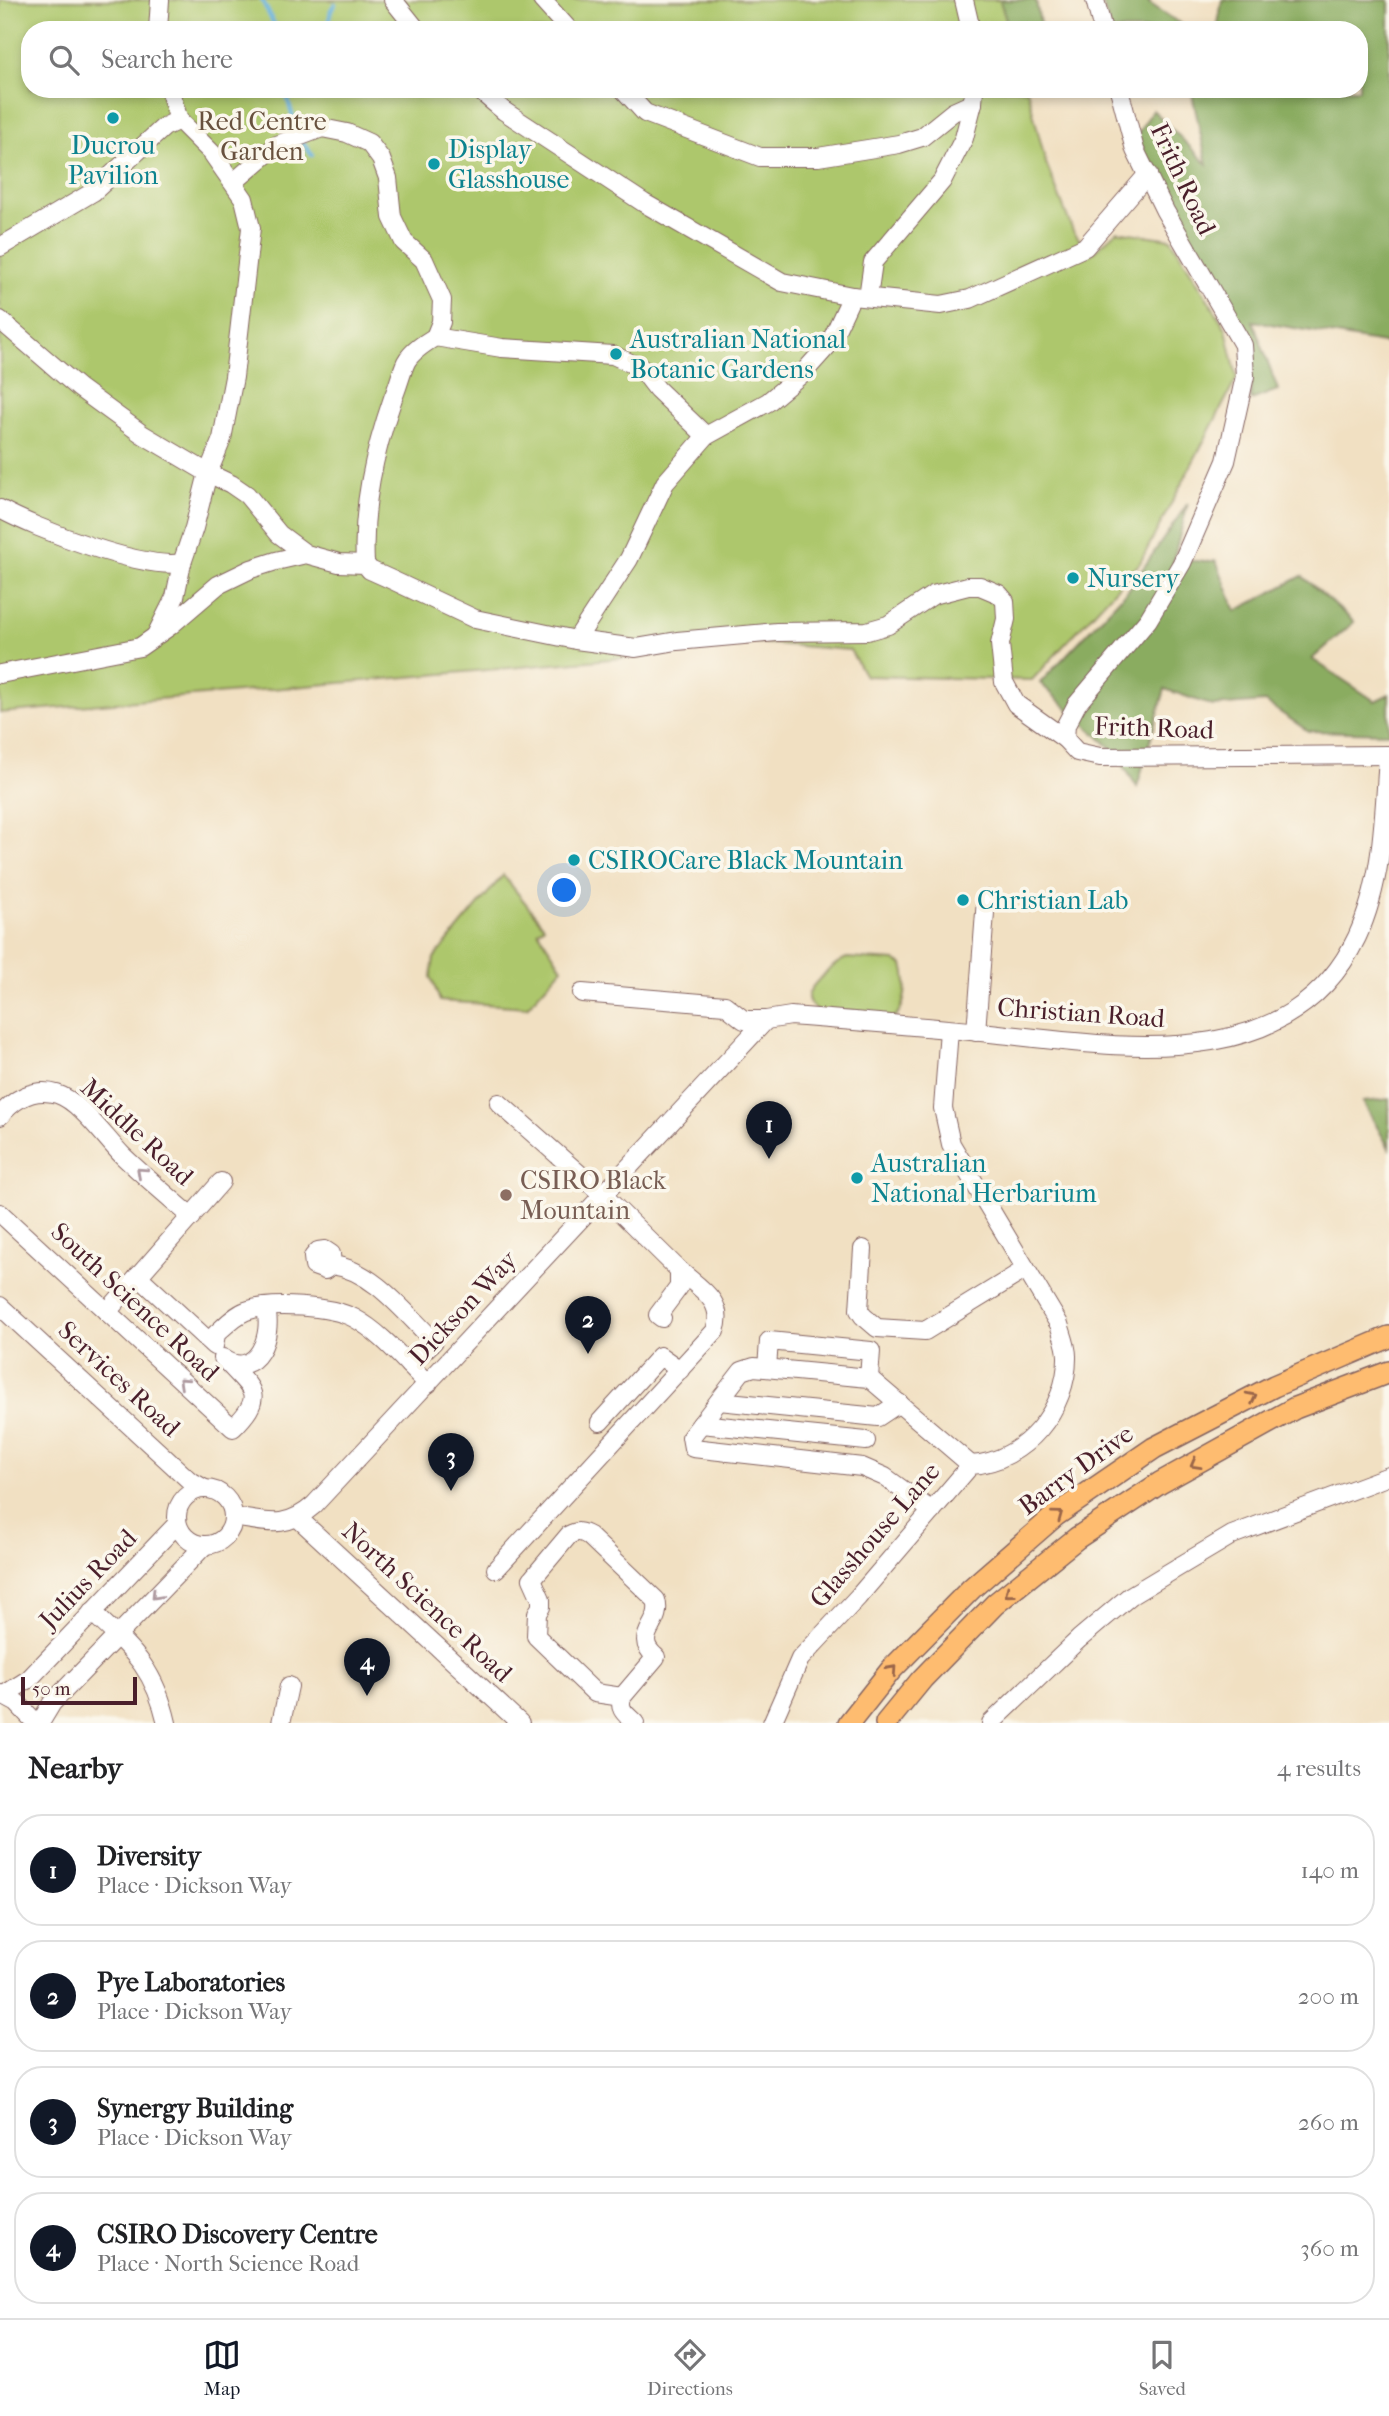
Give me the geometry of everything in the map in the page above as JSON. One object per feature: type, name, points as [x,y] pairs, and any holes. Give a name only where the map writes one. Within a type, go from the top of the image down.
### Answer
[{"type":"main road","name":"Barry Drive","points":[[849,1723],[891,1670],[972,1588],[1056,1515],[1154,1448],[1274,1386],[1389,1337]]},
{"type":"main road","points":[[886,1723],[922,1679],[995,1604],[1077,1538],[1160,1483],[1295,1408],[1389,1372]]},
{"type":"street","points":[[159,21],[160,0]]},
{"type":"street","points":[[393,0],[409,21]]},
{"type":"street","points":[[542,0],[561,21]]},
{"type":"street","points":[[964,0],[969,21]]},
{"type":"street","points":[[1095,0],[1101,21]]},
{"type":"street","points":[[153,638],[175,597],[208,473],[222,439],[234,377],[251,228],[244,200],[234,182],[212,153],[179,120],[172,98]]},
{"type":"street","points":[[489,98],[504,111],[644,203],[782,282],[860,296],[941,305],[970,299],[1085,247],[1148,174]]},
{"type":"street","points":[[631,98],[645,113],[760,157],[818,157],[899,144],[922,137],[970,98]]},
{"type":"street","points":[[576,640],[629,559],[665,483],[706,436],[768,402],[804,372],[830,343],[860,296],[873,262],[942,181],[964,138],[973,98]]},
{"type":"street","name":"Frith Road","points":[[1121,98],[1135,150],[1165,211],[1243,345],[1245,376],[1226,461],[1182,563],[1148,620],[1077,704],[1066,725],[1065,739],[1077,752],[1100,757],[1389,755]]},
{"type":"street","points":[[0,247],[93,192],[164,127],[179,120]]},
{"type":"street","points":[[234,182],[277,145],[322,128],[347,133],[369,143],[381,159],[388,178],[392,217],[404,242],[424,260],[442,300],[441,322],[435,337],[421,346],[407,361],[380,434],[370,471],[365,564]]},
{"type":"street","points":[[0,320],[79,388],[142,434],[247,495],[279,534],[306,555]]},
{"type":"street","points":[[435,337],[502,348],[612,355],[641,368],[657,389],[706,436]]},
{"type":"street","points":[[0,509],[25,523],[118,554],[140,560],[182,563]]},
{"type":"street","points":[[0,674],[140,647],[218,586],[251,569],[293,556],[306,555],[340,563],[365,564],[380,575],[475,619],[576,640],[636,648],[677,641],[777,632],[867,631],[888,625],[933,596],[968,586],[980,586],[999,594],[1006,601],[1006,619],[1000,644],[1004,682],[1016,704],[1065,739]]},
{"type":"street","name":"Christian Road","points":[[582,993],[725,1005],[744,1020],[791,1016],[1134,1047],[1208,1043],[1239,1037],[1296,1009],[1320,989],[1340,965],[1356,938],[1368,909],[1382,839],[1389,755]]},
{"type":"street","points":[[976,1032],[986,899]]},
{"type":"street","name":"Dickson Way","points":[[299,1518],[320,1500],[766,1020]]},
{"type":"street","name":"Glasshouse Lane","points":[[772,1723],[800,1659],[858,1597],[971,1465],[986,1464],[1019,1448],[1045,1422],[1062,1390],[1067,1353],[1059,1324],[951,1144],[943,1108],[949,1030]]},
{"type":"street","name":"Middle Road","points":[[0,1116],[11,1102],[28,1095],[44,1092],[69,1100],[123,1155],[192,1217]]},
{"type":"street","points":[[496,1569],[715,1331],[720,1319],[716,1304],[603,1195],[499,1102]]},
{"type":"street","points":[[107,1312],[221,1182]]},
{"type":"street","name":"South Science Road","points":[[0,1213],[233,1429],[249,1413],[254,1401],[251,1389],[219,1353]]},
{"type":"street","points":[[863,1249],[859,1310],[877,1328],[925,1331],[1026,1269]]},
{"type":"street","points":[[332,1265],[351,1268],[368,1277],[434,1341],[409,1366]]},
{"type":"street","points":[[662,1318],[658,1315],[679,1287],[679,1270]]},
{"type":"street","points":[[138,1276],[219,1353],[243,1364],[261,1352],[270,1318],[265,1307]]},
{"type":"street","name":"Services Road","points":[[0,1306],[189,1480],[204,1489]]},
{"type":"street","points":[[219,1353],[216,1334],[245,1311],[265,1307],[296,1307],[332,1312],[353,1318],[377,1335],[428,1384]]},
{"type":"street","points":[[767,1368],[769,1341],[871,1351],[869,1378]]},
{"type":"street","points":[[600,1422],[660,1356],[680,1370]]},
{"type":"street","points":[[932,1511],[885,1477],[862,1467],[693,1448],[691,1437],[742,1371],[754,1367],[869,1378],[971,1465]]},
{"type":"street","points":[[719,1401],[878,1417],[900,1403]]},
{"type":"street","points":[[701,1424],[866,1441]]},
{"type":"street","points":[[991,1723],[1079,1639],[1130,1597],[1160,1578],[1233,1535],[1389,1476]]},
{"type":"street","points":[[204,1489],[212,1490],[227,1500],[233,1517],[225,1538],[204,1546],[187,1539],[177,1524],[178,1507],[182,1500],[195,1490],[204,1489]]},
{"type":"street","points":[[233,1517],[275,1524],[299,1518]]},
{"type":"street","name":"North Science Road","points":[[299,1518],[520,1723]]},
{"type":"street","name":"Julius Road","points":[[2,1694],[29,1679],[177,1524]]},
{"type":"street","points":[[622,1697],[595,1693],[536,1636],[541,1599],[532,1579],[569,1535],[576,1532],[589,1536],[656,1600],[658,1615],[649,1628],[646,1641],[648,1650],[656,1657],[622,1697],[620,1705],[622,1711],[635,1723]]},
{"type":"street","points":[[2,1694],[17,1703],[38,1723],[52,1703],[204,1546]]},
{"type":"street","points":[[92,1612],[136,1654],[148,1670],[167,1723]]},
{"type":"street","points":[[281,1723],[289,1686]]},
{"type":"green space","name":"Australian National Botanic Gardens","points":[[0,0],[1000,0],[1006,21],[21,21],[21,98],[1029,98],[1046,163],[1073,231],[1091,254],[1117,231],[1171,239],[1226,329],[1237,378],[1140,563],[1032,680],[865,676],[850,650],[749,642],[690,652],[0,713]]},
{"type":"green space","points":[[1000,0],[1036,0],[1040,21],[1006,21]]},
{"type":"green space","points":[[1102,0],[1150,0],[1149,3],[1176,21],[1108,21]]},
{"type":"green space","points":[[1222,0],[1389,0],[1389,344],[1253,321],[1278,390],[1251,400],[1250,350],[1134,139],[1153,110],[1207,164],[1193,98],[1368,98],[1368,21],[1218,21]]},
{"type":"green space","points":[[1188,503],[1173,561],[1216,561],[1236,611],[1302,576],[1354,622],[1312,659],[1375,701],[1389,694],[1389,733],[1308,731],[1265,702],[1213,706],[1165,689],[1137,787],[1115,752],[1040,683],[1128,590]]},
{"type":"green space","points":[[503,875],[544,926],[538,931],[562,968],[527,1007],[440,1001],[431,977],[434,958]]},
{"type":"green space","points":[[847,958],[895,961],[903,965],[905,994],[898,1014],[893,1018],[819,1012],[811,1004],[809,993],[817,981]]},
{"type":"green space","points":[[1389,1099],[1389,1148],[1363,1102]]},
{"type":"waterway","points":[[262,0],[272,21]]},
{"type":"waterway","points":[[329,21],[335,4]]},
{"type":"waterway","points":[[288,98],[297,132]]},
{"type":"waterway","points":[[301,140],[312,155]]},
{"type":"place","name":"Ducrou Pavilion","points":[[113,118]]},
{"type":"place","name":"Display Glasshouse","points":[[434,164]]},
{"type":"place","name":"Australian National Botanic Gardens","points":[[616,354]]},
{"type":"place","name":"Nursery","points":[[1073,578]]},
{"type":"place","name":"CSIROCare Black Mountain","points":[[574,860]]},
{"type":"place","name":"Christian Lab","points":[[963,900]]},
{"type":"place","name":"Diversity","points":[[769,1159]]},
{"type":"place","name":"Australian National Herbarium","points":[[857,1178]]},
{"type":"place","name":"CSIRO Black Mountain","points":[[506,1195]]},
{"type":"place","name":"Pye Laboratories","points":[[588,1354]]},
{"type":"place","name":"Synergy Building","points":[[451,1491]]},
{"type":"place","name":"CSIRO Discovery Centre","points":[[367,1696]]},
{"type":"park label","name":"Red Centre Garden","points":[[262,136]]}]
